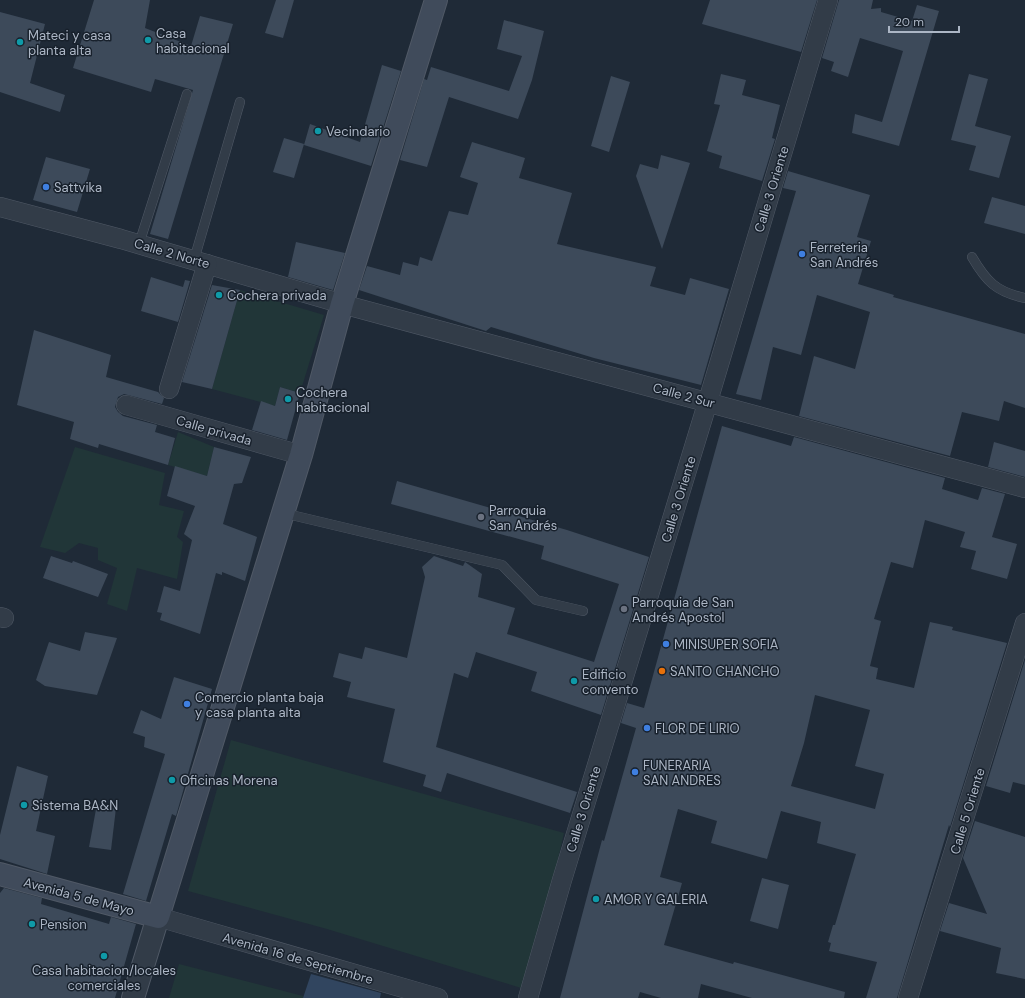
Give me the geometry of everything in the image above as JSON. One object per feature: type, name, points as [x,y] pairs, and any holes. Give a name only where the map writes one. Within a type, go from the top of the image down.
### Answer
[{"type":"main road","points":[[158,918],[301,455],[342,304],[436,0]]},
{"type":"main road","name":"Avenida 5 de Mayo","points":[[0,874],[158,918]]},
{"type":"street","name":"Calle 3 Oriente","points":[[528,998],[562,880],[828,0]]},
{"type":"street","name":"Calle 2 Norte","points":[[0,207],[139,244],[342,304]]},
{"type":"street","points":[[169,389],[200,262]]},
{"type":"street","name":"Calle 2 Sur","points":[[342,304],[708,401],[1025,488]]},
{"type":"street","name":"Calle privada","points":[[126,405],[301,455]]},
{"type":"street","name":"Calle 5 Oriente","points":[[908,998],[1025,623]]},
{"type":"street","points":[[133,998],[158,918]]},
{"type":"street","name":"Avenida 16 de Septiembre","points":[[158,918],[438,998]]},
{"type":"lane","points":[[139,244],[187,94]]},
{"type":"lane","points":[[200,262],[240,102]]},
{"type":"lane","points":[[972,257],[984,278],[1000,289],[1025,298]]},
{"type":"lane","points":[[283,513],[502,565],[536,600],[583,611]]},
{"type":"green space","points":[[240,290],[324,315],[300,393],[280,387],[275,406],[212,389]]},
{"type":"green space","points":[[178,432],[214,447],[207,476],[168,465]]},
{"type":"green space","points":[[75,447],[165,473],[159,505],[184,511],[177,537],[183,542],[177,579],[137,568],[127,611],[107,604],[117,568],[98,560],[98,548],[79,543],[65,553],[40,547]]},
{"type":"green space","points":[[231,740],[564,833],[528,990],[327,929],[188,891]]},
{"type":"green space","points":[[179,964],[303,996],[303,998],[169,998]]},
{"type":"water","points":[[311,974],[381,993],[380,998],[303,998]]},
{"type":"building","points":[[94,0],[150,0],[145,28],[191,46],[200,16],[233,24],[168,239],[150,234],[193,90],[155,79],[151,92],[73,68]]},
{"type":"building","points":[[276,0],[294,0],[283,38],[265,33]]},
{"type":"building","points":[[710,0],[817,0],[801,52],[702,24]]},
{"type":"building","points":[[839,0],[873,0],[871,9],[881,8],[881,12],[912,21],[917,5],[939,11],[899,146],[852,133],[855,114],[882,122],[903,51],[860,38],[848,77],[831,71],[834,62],[822,58]]},
{"type":"building","points":[[0,12],[45,24],[30,83],[65,95],[60,112],[0,92]]},
{"type":"building","points":[[504,20],[544,31],[532,80],[518,119],[449,97],[427,167],[400,160],[424,79],[427,80],[431,67],[509,91],[522,56],[497,49]]},
{"type":"building","points":[[382,65],[401,71],[371,166],[304,145],[310,124],[360,142]]},
{"type":"building","points":[[721,74],[746,80],[742,95],[780,105],[772,138],[775,139],[762,181],[719,168],[722,156],[707,151],[720,105],[714,104]]},
{"type":"building","points":[[969,74],[988,79],[975,126],[1011,136],[999,178],[969,170],[976,146],[951,140]]},
{"type":"building","points":[[611,76],[630,82],[609,152],[591,146]]},
{"type":"building","points":[[284,138],[304,144],[294,178],[273,172]]},
{"type":"building","points":[[472,142],[525,158],[519,178],[572,193],[557,244],[656,267],[650,286],[685,295],[690,278],[729,289],[701,385],[594,358],[491,327],[486,331],[359,290],[367,266],[400,275],[403,262],[418,266],[420,257],[432,261],[449,211],[468,215],[478,183],[460,177]]},
{"type":"building","points":[[661,155],[690,163],[662,249],[636,176],[640,164],[658,169]]},
{"type":"building","points":[[46,157],[90,169],[77,212],[33,200]]},
{"type":"building","points":[[788,171],[870,195],[857,237],[871,241],[858,284],[894,295],[893,297],[1025,334],[1025,408],[1004,401],[999,421],[962,412],[950,456],[799,416],[814,356],[855,369],[870,312],[817,295],[801,355],[773,347],[761,400],[736,394],[796,191],[783,188]]},
{"type":"building","points":[[992,197],[1025,206],[1025,234],[984,223]]},
{"type":"building","points":[[296,242],[345,253],[333,290],[288,277]]},
{"type":"building","points":[[151,277],[183,287],[185,280],[190,281],[178,322],[141,311]]},
{"type":"building","points":[[212,285],[240,290],[212,389],[182,382]]},
{"type":"building","points":[[34,330],[111,355],[106,377],[158,392],[164,398],[162,404],[124,394],[118,397],[115,407],[123,416],[157,425],[155,432],[175,438],[168,465],[99,444],[98,448],[70,439],[74,422],[17,405]]},
{"type":"building","points":[[280,387],[300,393],[287,440],[252,430],[261,401],[275,406]]},
{"type":"building","points":[[722,426],[791,446],[794,437],[945,478],[942,489],[978,500],[982,488],[1005,494],[992,537],[1017,544],[1007,579],[971,569],[976,551],[960,547],[965,532],[925,520],[913,568],[891,562],[874,619],[881,621],[870,666],[878,668],[876,679],[914,688],[930,622],[953,627],[952,630],[1007,643],[950,827],[949,825],[897,998],[866,998],[877,962],[829,951],[831,943],[828,942],[833,925],[835,925],[856,854],[817,843],[821,822],[781,811],[767,859],[711,843],[717,821],[678,809],[660,877],[682,883],[664,945],[845,992],[844,998],[752,998],[701,984],[698,998],[661,998],[640,992],[638,998],[560,998],[602,840],[604,841],[636,728],[621,723],[627,703],[644,708]],"holes":[[[815,695],[870,710],[855,766],[884,774],[875,809],[791,786],[804,743]]]},
{"type":"building","points":[[994,442],[1025,451],[1025,477],[988,467]]},
{"type":"building","points":[[214,447],[251,457],[242,483],[234,484],[223,524],[257,537],[245,581],[222,572],[222,575],[216,573],[200,634],[160,620],[162,613],[157,612],[164,586],[180,591],[192,540],[184,534],[195,506],[167,496],[175,466],[207,476]]},
{"type":"building","points":[[397,481],[567,530],[649,557],[601,715],[531,691],[537,672],[476,652],[468,678],[454,673],[436,747],[577,792],[570,813],[447,773],[441,792],[423,786],[426,775],[383,762],[395,709],[347,697],[351,682],[333,677],[339,653],[362,659],[365,647],[407,658],[425,577],[422,567],[434,556],[463,566],[465,562],[482,574],[478,597],[515,608],[507,634],[594,662],[619,584],[541,559],[544,546],[391,504]]},
{"type":"building","points":[[51,556],[72,563],[73,561],[108,574],[98,597],[43,578]]},
{"type":"building","points":[[85,632],[117,638],[97,695],[45,686],[36,680],[49,642],[80,651]]},
{"type":"building","points":[[1025,660],[1025,785],[1013,782],[1010,793],[986,786]]},
{"type":"building","points":[[174,677],[212,689],[176,816],[172,814],[146,901],[123,894],[165,754],[144,747],[145,737],[133,733],[141,710],[161,719]]},
{"type":"building","name":"Sistema BA&N","points":[[17,766],[48,776],[36,831],[55,836],[47,874],[0,859],[0,835]]},
{"type":"building","points":[[97,804],[116,808],[111,850],[89,847]]},
{"type":"building","points":[[975,821],[1025,837],[1025,979],[996,973],[1001,948],[940,931],[949,903],[987,914],[963,858]]},
{"type":"building","points":[[762,878],[789,885],[778,929],[750,921]]},
{"type":"building","points":[[4,888],[42,898],[41,904],[109,924],[111,917],[136,924],[115,998],[0,998],[0,893]]},
{"type":"place","name":"Casa habitacional","points":[[148,40]]},
{"type":"place","name":"Mateci y casa planta alta","points":[[20,42]]},
{"type":"place","name":"Vecindario","points":[[318,131]]},
{"type":"place","name":"Sattvika","points":[[46,187]]},
{"type":"place","name":"Ferreteria San Andrés","points":[[802,254]]},
{"type":"place","name":"Cochera privada","points":[[219,295]]},
{"type":"place","name":"Cochera habitacional","points":[[288,399]]},
{"type":"place","name":"Parroquia San Andrés","points":[[481,517]]},
{"type":"place","name":"Parroquia de San Andrés Apostol","points":[[624,609]]},
{"type":"place","name":"MINISUPER SOFIA","points":[[666,644]]},
{"type":"place","name":"SANTO CHANCHO","points":[[662,671]]},
{"type":"place","name":"Edificio convento","points":[[574,681]]},
{"type":"place","name":"Comercio planta baja y casa planta alta","points":[[187,704]]},
{"type":"place","name":"FLOR DE LIRIO","points":[[647,728]]},
{"type":"place","name":"FUNERARIA SAN ANDRES","points":[[635,772]]},
{"type":"place","name":"Oficinas Morena","points":[[172,780]]},
{"type":"place","name":"Sistema BA&N","points":[[24,805]]},
{"type":"place","name":"AMOR Y GALERIA","points":[[596,899]]},
{"type":"place","name":"Pension","points":[[32,924]]},
{"type":"place","name":"Casa habitacion/locales comerciales","points":[[104,956]]}]
